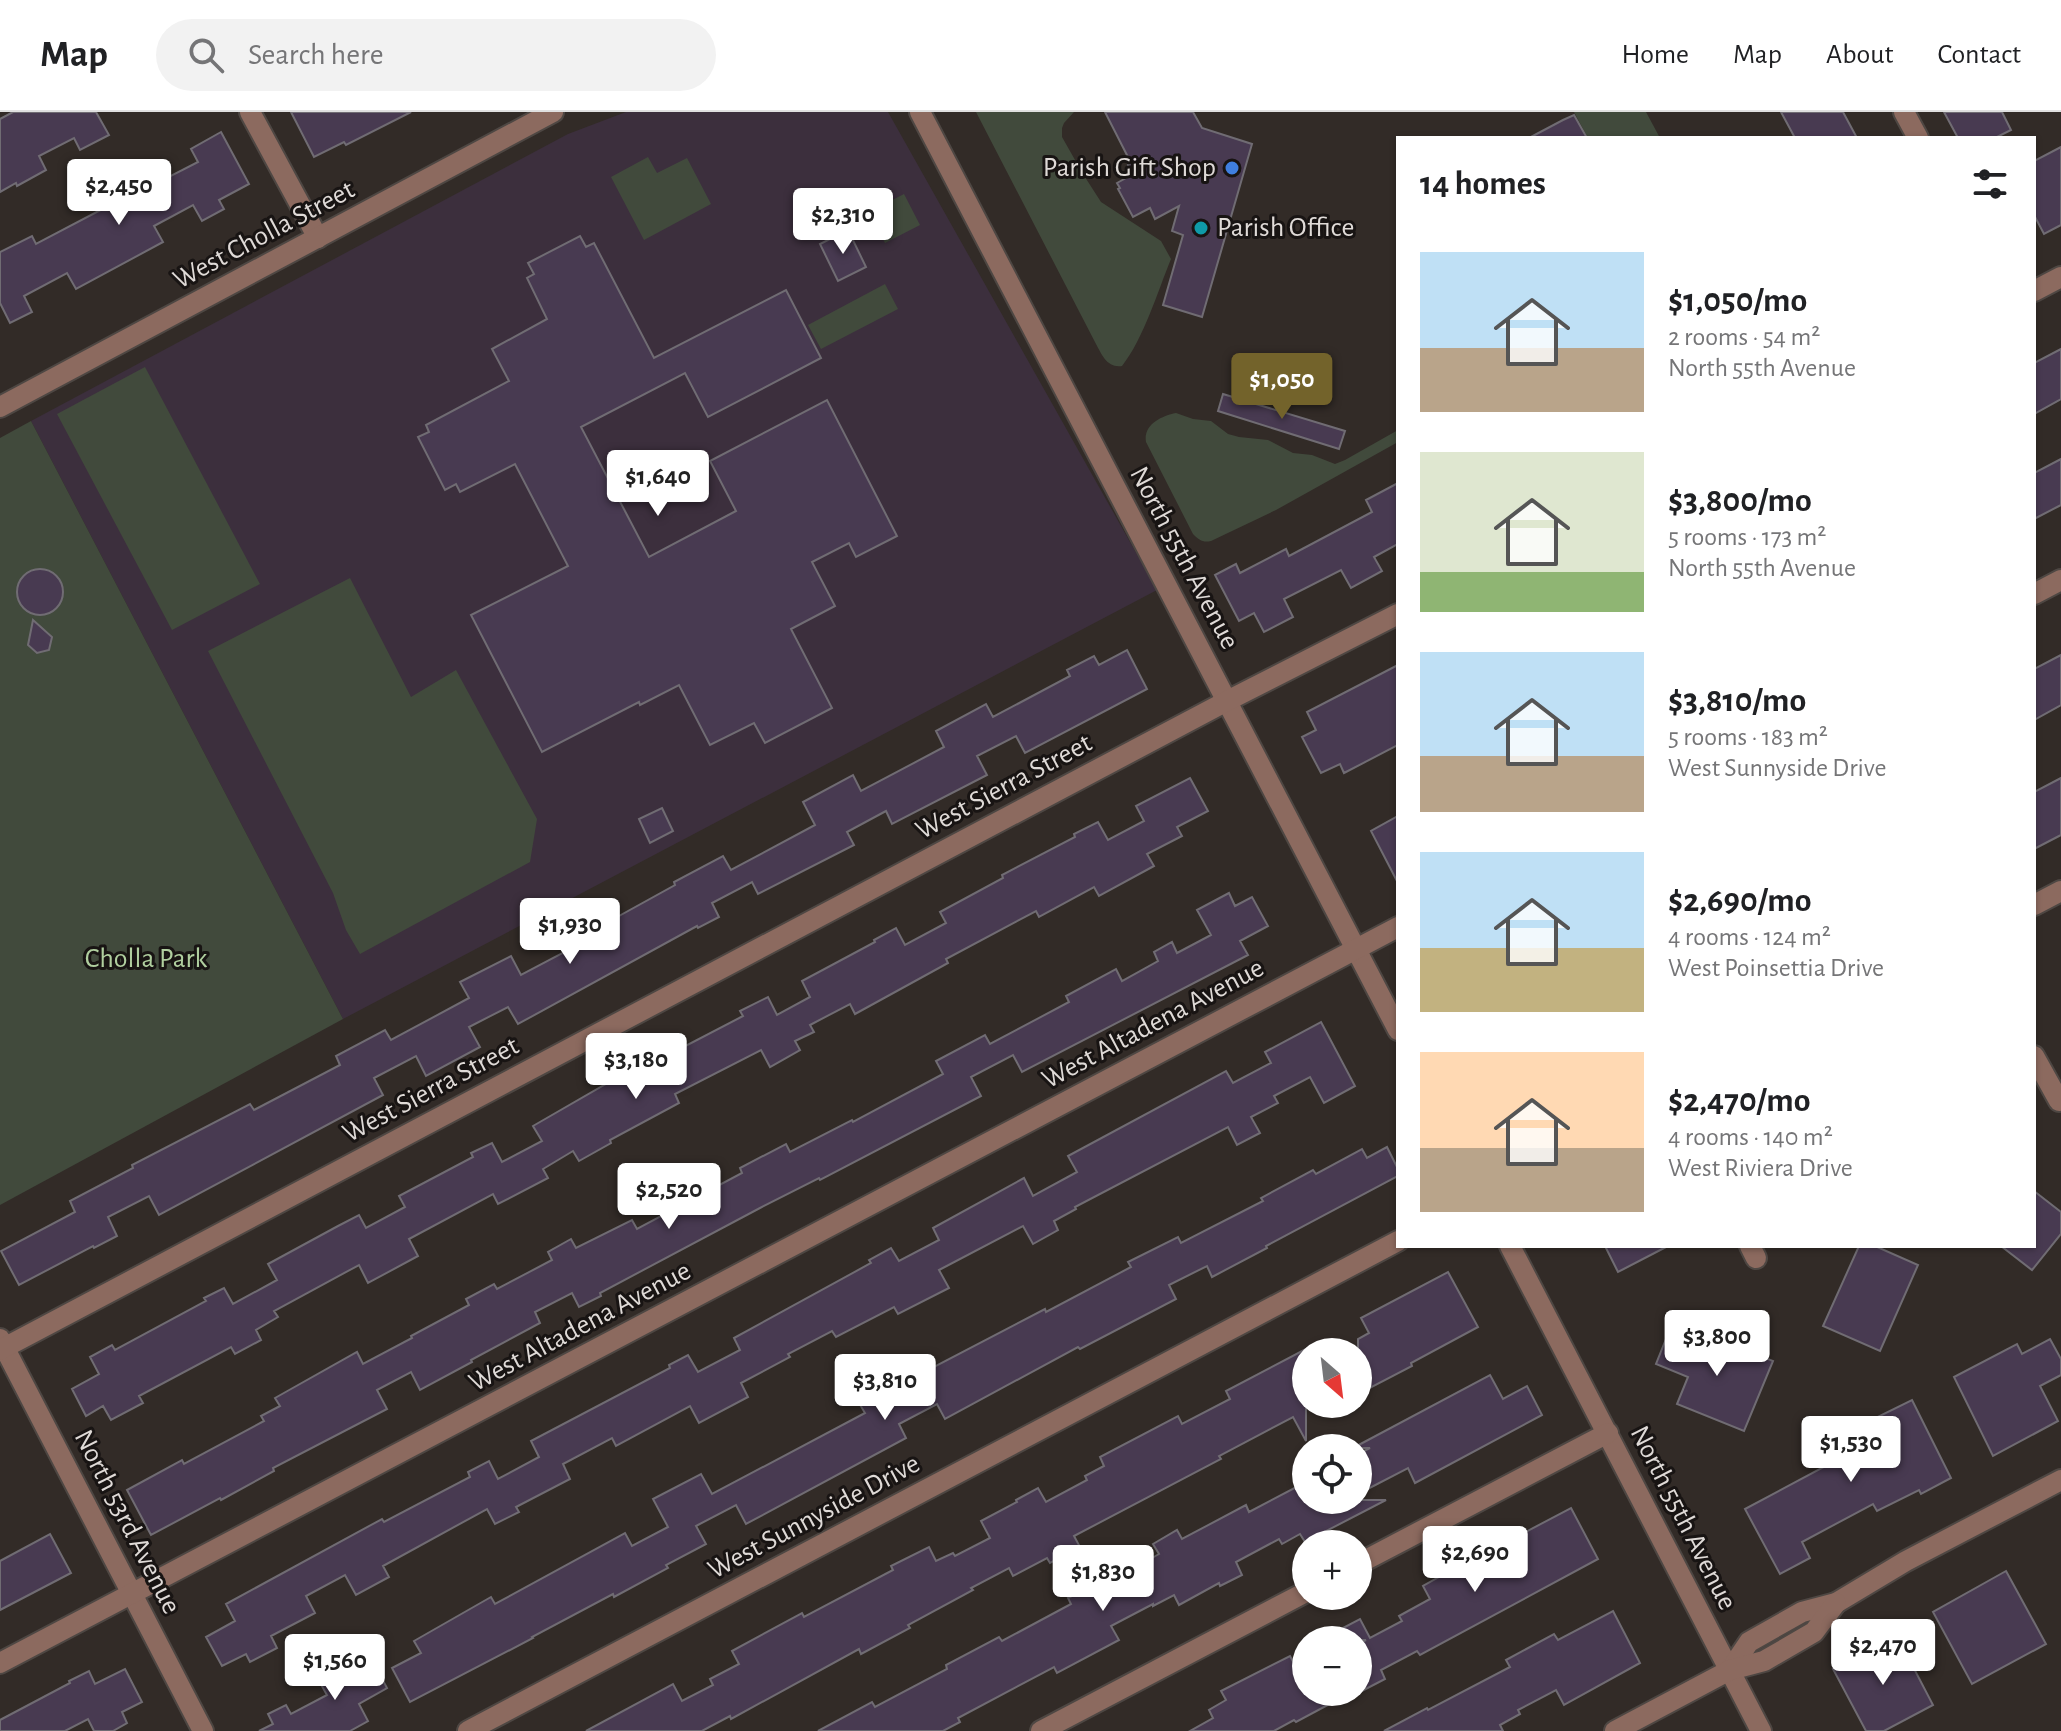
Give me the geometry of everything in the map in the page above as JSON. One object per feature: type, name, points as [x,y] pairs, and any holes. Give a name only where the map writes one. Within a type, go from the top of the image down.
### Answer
[{"type":"street","points":[[250,112],[318,238]]},
{"type":"street","name":"West Cholla Street","points":[[0,407],[553,112]]},
{"type":"street","name":"North 55th Avenue","points":[[920,112],[1396,1026]]},
{"type":"street","points":[[1904,112],[1917,136]]},
{"type":"street","points":[[2036,290],[2061,277]]},
{"type":"street","points":[[2036,593],[2061,580]]},
{"type":"street","name":"West Sierra Street","points":[[1,1345],[1396,615]]},
{"type":"street","points":[[2036,904],[2061,891]]},
{"type":"street","name":"West Altadena Avenue","points":[[0,1663],[1396,928]]},
{"type":"street","points":[[2036,1060],[2059,1101]]},
{"type":"street","name":"West Sunnyside Drive","points":[[468,1731],[1396,1242]]},
{"type":"street","name":"North 55th Avenue","points":[[1511,1248],[1761,1731]]},
{"type":"street","name":"North 53rd Avenue","points":[[1,1345],[203,1731]]},
{"type":"street","points":[[1372,1557],[1608,1433]]},
{"type":"street","points":[[1615,1731],[1730,1670],[1749,1642],[1802,1612],[1836,1603],[1906,1561],[2061,1480]]},
{"type":"street","points":[[1041,1731],[1292,1599]]},
{"type":"shaded area","points":[[626,112],[888,112],[1157,590],[343,1019],[31,421],[568,134]]},
{"type":"green space","points":[[976,112],[1074,112],[1064,123],[1062,137],[1101,202],[1161,241],[1171,259],[1143,329],[1122,366],[1109,363],[1100,352]]},
{"type":"green space","points":[[1574,112],[1646,112],[1659,136],[1587,136]]},
{"type":"green space","points":[[648,157],[657,173],[687,158],[711,204],[644,240],[611,177]]},
{"type":"green space","points":[[904,194],[920,225],[885,243],[869,212]]},
{"type":"green space","points":[[885,284],[898,309],[821,349],[808,325]]},
{"type":"green space","points":[[145,367],[260,584],[172,630],[57,414]]},
{"type":"green space","points":[[1176,413],[1211,421],[1228,434],[1268,440],[1293,453],[1312,455],[1335,464],[1396,431],[1396,443],[1276,510],[1206,542],[1193,534],[1146,442],[1150,426]]},
{"type":"green space","name":"Cholla Park","points":[[31,421],[343,1019],[0,1205],[0,438]]},
{"type":"green space","points":[[350,578],[411,697],[456,670],[537,819],[530,862],[360,954],[346,930],[333,893],[208,651]]},
{"type":"building","points":[[13,112],[96,112],[109,135],[80,150],[74,138],[39,156],[46,170],[0,192],[0,119]]},
{"type":"building","points":[[291,112],[411,112],[346,145],[344,142],[314,157]]},
{"type":"building","name":"Parish Office","points":[[1105,112],[1193,112],[1202,128],[1252,144],[1202,317],[1163,305],[1183,235],[1172,231],[1179,206],[1155,219],[1150,208],[1133,217],[1117,183],[1133,174],[1128,165],[1131,163]]},
{"type":"building","points":[[1781,112],[1843,112],[1856,136],[1794,136]]},
{"type":"building","points":[[1944,112],[2002,112],[2011,130],[1999,136],[1957,136]]},
{"type":"building","points":[[1574,115],[1586,136],[1533,136]]},
{"type":"building","points":[[221,132],[249,184],[219,200],[224,209],[202,221],[193,205],[154,226],[163,242],[76,289],[67,273],[24,296],[32,312],[10,323],[0,303],[0,252],[32,236],[36,244],[112,204],[108,197],[160,169],[165,179],[198,162],[191,149]]},
{"type":"building","points":[[2061,147],[2061,225],[2044,234],[2036,219],[2036,160]]},
{"type":"building","points":[[848,230],[866,267],[838,281],[820,244]]},
{"type":"building","points":[[580,236],[586,247],[594,243],[654,358],[786,290],[821,358],[708,417],[685,373],[581,427],[649,557],[736,511],[710,461],[827,400],[897,536],[856,557],[849,543],[812,562],[835,606],[791,629],[832,708],[765,743],[754,723],[710,745],[679,685],[542,752],[471,615],[568,566],[515,464],[460,492],[456,484],[445,490],[418,437],[429,432],[426,425],[509,381],[492,349],[547,319],[527,278],[534,274],[528,263]]},
{"type":"building","points":[[2061,349],[2061,399],[2036,413],[2036,362]]},
{"type":"building","points":[[1223,394],[1345,431],[1339,449],[1218,411]]},
{"type":"building","points":[[2061,459],[2061,505],[2036,518],[2036,472]]},
{"type":"building","points":[[1396,484],[1396,545],[1374,557],[1382,571],[1351,588],[1341,570],[1284,599],[1293,617],[1264,632],[1254,613],[1239,621],[1215,575],[1236,564],[1240,573],[1286,549],[1289,556],[1372,512],[1366,500]]},
{"type":"building","points":[[40,569],[56,576],[63,592],[56,608],[40,615],[24,608],[17,592],[24,576]]},
{"type":"building","points":[[33,620],[52,637],[49,650],[37,653],[28,645]]},
{"type":"building","points":[[1127,650],[1147,689],[1025,753],[1016,736],[977,756],[987,775],[892,824],[886,811],[847,832],[854,845],[758,894],[752,882],[712,903],[719,917],[518,1024],[508,1007],[469,1027],[480,1047],[426,1076],[416,1056],[374,1078],[383,1095],[159,1215],[149,1196],[108,1217],[117,1236],[19,1285],[1,1251],[75,1212],[70,1201],[133,1168],[132,1165],[250,1104],[254,1110],[340,1065],[336,1056],[385,1030],[391,1040],[469,998],[460,982],[511,956],[521,975],[614,926],[610,921],[723,856],[731,870],[815,825],[803,802],[853,775],[861,791],[944,747],[936,731],[986,704],[993,717],[1070,676],[1067,670],[1094,656],[1099,665]]},
{"type":"building","points":[[2061,655],[2061,705],[2036,719],[2036,668]]},
{"type":"building","points":[[1396,666],[1396,746],[1344,773],[1340,764],[1321,773],[1302,737],[1316,730],[1307,712]]},
{"type":"building","points":[[1190,778],[1208,811],[1177,827],[1182,836],[1147,854],[1154,866],[1099,896],[1094,887],[1039,917],[1036,911],[946,959],[948,963],[855,1014],[850,1004],[810,1025],[814,1032],[795,1041],[800,1050],[770,1067],[761,1050],[675,1094],[679,1103],[610,1140],[611,1143],[579,1161],[573,1151],[543,1169],[548,1178],[498,1204],[493,1194],[409,1239],[418,1256],[368,1283],[359,1265],[274,1311],[278,1317],[256,1330],[261,1340],[235,1354],[231,1347],[139,1396],[143,1403],[111,1420],[103,1406],[86,1416],[72,1389],[99,1374],[90,1357],[112,1345],[115,1350],[206,1301],[204,1298],[224,1288],[233,1304],[277,1280],[268,1264],[359,1215],[366,1228],[405,1207],[399,1196],[473,1157],[471,1153],[492,1143],[502,1162],[542,1141],[533,1126],[606,1084],[623,1075],[632,1091],[676,1067],[670,1054],[743,1016],[740,1011],[768,997],[777,1015],[810,997],[802,981],[896,928],[905,945],[946,923],[940,912],[1098,822],[1108,840],[1144,821],[1136,806]]},
{"type":"building","points":[[2061,778],[2061,835],[2036,848],[2036,791]]},
{"type":"building","points":[[662,808],[673,831],[650,843],[639,819]]},
{"type":"building","points":[[1396,817],[1396,879],[1371,831]]},
{"type":"building","points":[[1229,893],[1235,906],[1252,897],[1268,926],[1240,941],[1248,955],[1022,1072],[1013,1055],[971,1077],[981,1096],[760,1208],[579,1307],[572,1293],[535,1312],[540,1323],[420,1390],[411,1372],[377,1390],[387,1409],[151,1535],[127,1490],[182,1460],[184,1464],[264,1421],[261,1416],[280,1406],[275,1398],[357,1352],[363,1364],[412,1338],[469,1305],[466,1299],[494,1284],[497,1289],[552,1260],[548,1252],[571,1239],[576,1248],[632,1220],[637,1229],[742,1173],[740,1168],[786,1144],[790,1152],[853,1122],[943,1074],[936,1061],[985,1035],[990,1044],[1069,1002],[1066,996],[1116,969],[1122,981],[1158,961],[1154,952],[1172,942],[1177,953],[1211,935],[1197,910]]},
{"type":"building","points":[[1321,1022],[1355,1086],[1324,1103],[1310,1077],[1274,1096],[1278,1103],[1251,1117],[1260,1133],[1237,1145],[1228,1127],[1075,1207],[1054,1221],[1058,1230],[1033,1244],[1023,1226],[939,1270],[949,1288],[898,1314],[894,1307],[836,1337],[832,1331],[788,1354],[790,1357],[741,1383],[748,1397],[699,1423],[690,1406],[616,1446],[612,1438],[563,1464],[570,1479],[516,1507],[519,1512],[495,1524],[487,1509],[383,1566],[389,1577],[356,1595],[345,1575],[306,1596],[315,1613],[271,1636],[277,1648],[250,1662],[246,1654],[222,1666],[206,1637],[235,1621],[226,1604],[382,1519],[384,1522],[470,1477],[468,1472],[489,1461],[498,1479],[539,1457],[531,1441],[670,1368],[669,1365],[688,1355],[698,1372],[740,1350],[734,1338],[871,1263],[869,1260],[891,1248],[899,1261],[939,1240],[933,1228],[1024,1178],[1033,1196],[1077,1172],[1068,1156],[1226,1071],[1233,1083],[1271,1063],[1265,1052]]},
{"type":"building","points":[[1387,1147],[1396,1165],[1396,1177],[1212,1277],[1207,1266],[1169,1285],[1176,1299],[1080,1349],[1078,1347],[945,1419],[937,1404],[899,1424],[906,1438],[746,1524],[736,1505],[696,1526],[706,1544],[666,1565],[668,1568],[410,1702],[392,1668],[421,1653],[414,1641],[491,1597],[495,1604],[625,1533],[632,1546],[668,1527],[653,1499],[701,1474],[712,1494],[865,1413],[859,1403],[1045,1309],[1046,1312],[1131,1267],[1128,1262],[1178,1237],[1181,1243],[1263,1201],[1261,1198],[1313,1170],[1316,1174],[1362,1149],[1367,1158]]},
{"type":"building","points":[[2036,1193],[2061,1212],[2061,1234],[2032,1270],[2004,1248],[2036,1248]]},
{"type":"building","points":[[1606,1248],[1664,1248],[1618,1272]]},
{"type":"building","points":[[1858,1248],[1880,1248],[1918,1265],[1880,1351],[1823,1326]]},
{"type":"building","points":[[1448,1272],[1478,1327],[1372,1387],[1372,1338],[1360,1338],[1369,1333],[1361,1318]]},
{"type":"building","points":[[1668,1334],[1705,1349],[1711,1336],[1773,1361],[1744,1431],[1677,1404],[1688,1377],[1656,1364]]},
{"type":"building","points":[[2050,1339],[2061,1359],[2061,1375],[2040,1386],[2058,1421],[1993,1456],[1954,1377],[2017,1344],[2022,1354]]},
{"type":"building","points":[[1292,1356],[1292,1418],[1219,1456],[1221,1459],[1074,1536],[1080,1547],[1050,1563],[1047,1558],[1013,1576],[1009,1568],[908,1625],[910,1628],[861,1654],[859,1649],[731,1719],[730,1716],[702,1731],[586,1731],[673,1684],[682,1701],[713,1685],[710,1679],[739,1664],[732,1651],[802,1613],[804,1617],[893,1570],[891,1566],[929,1547],[936,1561],[953,1553],[955,1556],[990,1538],[981,1521],[1038,1488],[1046,1502],[1087,1480],[1085,1476],[1104,1466],[1100,1457],[1178,1416],[1182,1424],[1230,1399],[1226,1391]]},
{"type":"building","points":[[1490,1375],[1503,1399],[1527,1386],[1542,1415],[1415,1483],[1408,1468],[1372,1487],[1372,1438]]},
{"type":"building","points":[[1912,1400],[1951,1478],[1877,1511],[1873,1504],[1802,1542],[1810,1558],[1780,1574],[1745,1509],[1848,1454],[1839,1436]]},
{"type":"building","points":[[1294,1418],[1306,1418],[1306,1434],[1302,1434]]},
{"type":"building","points":[[1292,1489],[1292,1514],[1359,1514],[1328,1530],[1292,1530],[1292,1538],[1282,1544],[1279,1539],[1236,1562],[1242,1575],[1220,1586],[1219,1583],[1179,1605],[1174,1595],[1153,1604],[1111,1626],[1119,1640],[1057,1673],[1054,1667],[958,1718],[960,1722],[943,1731],[818,1731],[872,1702],[875,1707],[999,1637],[1002,1641],[1071,1604],[1068,1598],[1121,1570],[1124,1574],[1159,1554],[1153,1544],[1177,1530],[1182,1539],[1246,1505],[1249,1512]]},
{"type":"building","points":[[1372,1500],[1386,1500],[1372,1507]]},
{"type":"building","points":[[1571,1508],[1598,1559],[1420,1655],[1417,1651],[1381,1670],[1385,1679],[1372,1686],[1372,1637],[1402,1621],[1399,1616],[1430,1599],[1423,1586]]},
{"type":"building","points":[[50,1534],[71,1573],[0,1610],[0,1561]]},
{"type":"building","points":[[2006,1571],[2046,1644],[1972,1684],[1933,1612]]},
{"type":"building","points":[[1613,1611],[1640,1663],[1564,1705],[1556,1690],[1518,1710],[1520,1714],[1500,1725],[1503,1731],[1384,1731],[1510,1667],[1506,1660],[1554,1634],[1558,1640]]},
{"type":"building","points":[[1360,1619],[1364,1626],[1347,1626]]},
{"type":"building","points":[[1897,1636],[1933,1705],[1884,1731],[1866,1731],[1833,1669]]},
{"type":"building","points":[[369,1654],[387,1688],[359,1704],[368,1721],[350,1731],[259,1731],[273,1724],[268,1714],[286,1705],[291,1714],[327,1695],[319,1681]]},
{"type":"building","points":[[1290,1656],[1292,1706],[1326,1706],[1274,1731],[1190,1731],[1213,1718],[1209,1710],[1226,1700],[1221,1691]]},
{"type":"building","points":[[125,1669],[142,1702],[122,1712],[127,1723],[113,1731],[94,1731],[88,1719],[65,1731],[0,1731],[0,1720],[89,1671],[95,1684]]},
{"type":"place","name":"Parish Gift Shop","points":[[1232,168]]},
{"type":"place","name":"Parish Office","points":[[1201,228]]}]
